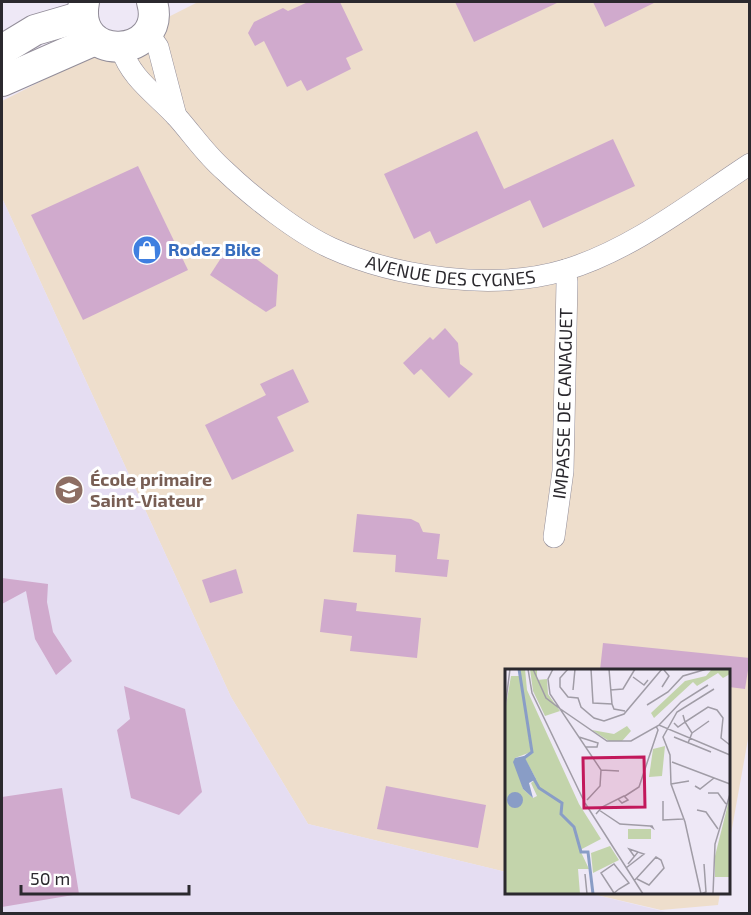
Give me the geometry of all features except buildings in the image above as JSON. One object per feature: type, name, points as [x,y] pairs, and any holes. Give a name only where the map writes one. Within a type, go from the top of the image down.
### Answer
[{"type":"main road","points":[[2,50],[35,30],[96,26],[136,43],[154,11]]},
{"type":"main road","points":[[2,81],[96,26]]},
{"type":"street","name":"AVENUE DES CYGNES","points":[[154,11],[158,47],[176,116]]},
{"type":"street","name":"AVENUE DES CYGNES","points":[[96,26],[149,93],[176,116],[209,157],[251,196],[328,247],[378,267],[464,280],[510,278],[565,270],[622,245],[750,164]]},
{"type":"street","name":"IMPASSE DE CANAGUET","points":[[554,537],[562,471],[567,282],[565,270]]},
{"type":"shaded area","points":[[198,2],[749,2],[750,728],[730,839],[730,669],[505,669],[505,872],[308,824],[231,697],[2,198],[2,101]]},
{"type":"shaded area","name":"École primaire Saint-Viateur","points":[[2,198],[231,697],[308,824],[505,872],[505,894],[592,894],[670,913],[2,913]]},
{"type":"shaded area","points":[[592,894],[720,894],[718,905],[661,910]]},
{"type":"place","name":"Rodez Bike","points":[[147,250]]},
{"type":"place","name":"École primaire Saint-Viateur","points":[[69,490]]}]
